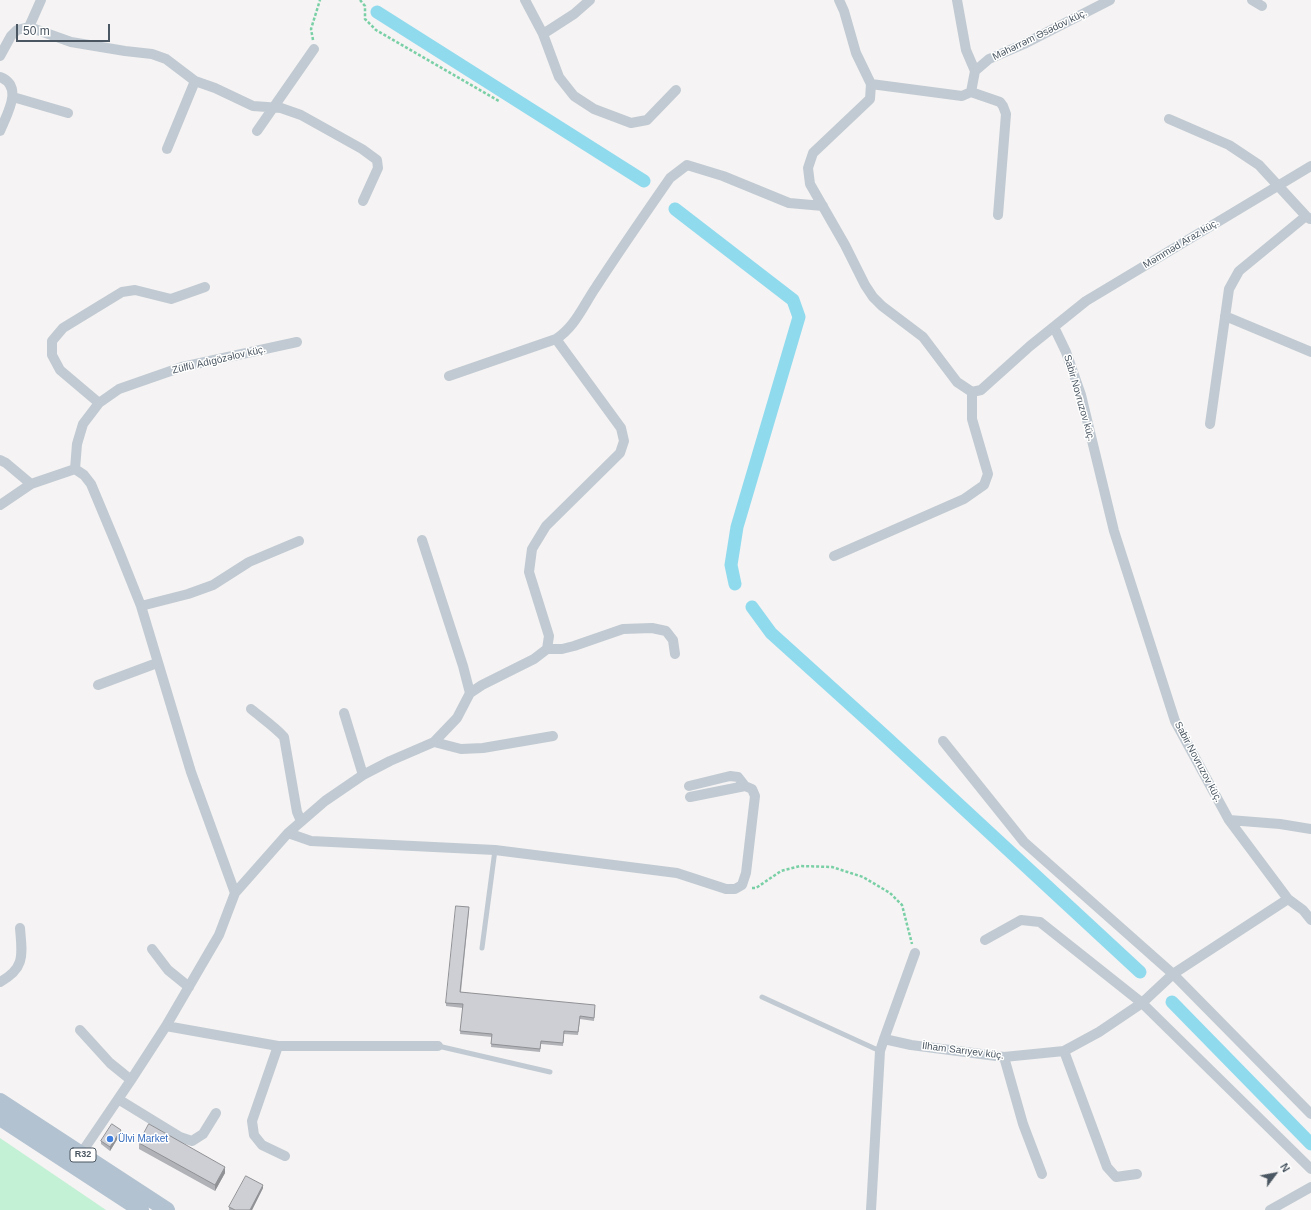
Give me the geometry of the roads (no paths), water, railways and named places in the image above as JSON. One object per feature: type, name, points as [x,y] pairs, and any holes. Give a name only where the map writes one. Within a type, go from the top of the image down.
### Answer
[{"type":"main road","name":"R32","points":[[0,1101],[141,1210]]},
{"type":"main road","name":"R32","points":[[0,1118],[167,1210]]},
{"type":"street","points":[[29,27],[41,0]]},
{"type":"street","points":[[525,0],[543,34],[560,77],[574,96],[594,109],[631,123],[647,120],[676,90]]},
{"type":"street","points":[[543,34],[574,14],[590,0]]},
{"type":"street","points":[[839,0],[844,10],[856,53],[871,84],[870,99],[813,153],[808,168],[810,184],[845,245],[865,285],[873,297],[882,306],[923,337],[957,382],[972,392],[981,390],[1030,346],[1054,327]]},
{"type":"street","points":[[957,0],[966,50],[975,71],[971,92]]},
{"type":"street","name":"Məhərrəm Əsədov küç.","points":[[975,71],[989,59],[1024,44],[1110,0]]},
{"type":"street","points":[[1252,0],[1262,6]]},
{"type":"street","points":[[0,56],[10,36],[17,30],[29,27],[71,42],[152,54],[166,59],[195,81],[216,88],[253,106],[281,108],[301,115],[362,149],[377,160],[378,168],[363,201]]},
{"type":"street","points":[[257,131],[314,49]]},
{"type":"street","points":[[0,77],[6,79],[12,87],[13,98],[0,131]]},
{"type":"street","points":[[167,149],[195,81]]},
{"type":"street","points":[[871,84],[962,96],[971,92],[1000,102],[1006,114],[998,215]]},
{"type":"street","points":[[13,98],[68,113]]},
{"type":"street","points":[[1169,119],[1230,145],[1260,165],[1308,218],[1239,271],[1229,289],[1210,424]]},
{"type":"street","points":[[449,376],[556,339],[564,334],[574,322],[595,288],[670,178],[686,165],[723,176],[789,203],[823,206]]},
{"type":"street","name":"Məmməd Araz küç.","points":[[1054,327],[1086,301],[1311,166]]},
{"type":"street","points":[[99,403],[60,370],[52,355],[52,341],[63,328],[122,292],[135,290],[171,299],[205,287]]},
{"type":"street","points":[[1225,316],[1311,352]]},
{"type":"street","name":"Sabir Novruzov küç.","points":[[1054,327],[1066,352],[1081,395],[1114,531],[1175,721],[1229,820],[1288,899],[1307,910],[1311,920]]},
{"type":"street","points":[[547,649],[549,636],[529,572],[532,549],[546,526],[620,453],[624,441],[621,428],[556,339]]},
{"type":"street","name":"Zülfü Adıgözəlov küç.","points":[[75,469],[76,444],[83,424],[99,403],[119,389],[182,367],[297,342]]},
{"type":"street","points":[[834,556],[964,499],[984,485],[988,474],[972,419],[972,392]]},
{"type":"street","points":[[0,460],[6,463],[31,484]]},
{"type":"street","points":[[0,505],[31,484],[75,469],[84,475],[91,484],[141,606],[191,772],[235,893]]},
{"type":"street","points":[[141,606],[188,594],[213,585],[249,562],[300,540]]},
{"type":"street","points":[[422,540],[463,666],[470,693]]},
{"type":"street","points":[[77,1160],[166,1026],[219,936],[235,893],[288,833],[325,800],[363,774],[434,742],[457,718],[470,693],[482,685],[534,659],[547,649],[562,649],[574,646],[623,629],[652,628],[666,632],[673,640],[675,654]]},
{"type":"street","points":[[98,685],[157,663]]},
{"type":"street","points":[[251,709],[278,730],[284,737],[297,812],[301,821]]},
{"type":"street","points":[[344,713],[363,774]]},
{"type":"street","points":[[434,742],[462,749],[483,748],[553,736]]},
{"type":"street","points":[[943,741],[1024,842],[1173,974],[1311,1114]]},
{"type":"street","points":[[288,833],[311,840],[495,850],[677,873],[726,889],[735,889],[742,885],[746,873],[755,796],[752,789],[745,786],[738,777],[730,776],[689,786]]},
{"type":"street","points":[[690,797],[745,786]]},
{"type":"street","points":[[1229,820],[1280,824],[1311,829]]},
{"type":"street","name":"İlham Sarıyev küç.","points":[[884,1039],[911,1045],[1004,1057],[1064,1051],[1099,1032],[1142,1003],[1173,974],[1288,899]]},
{"type":"street","points":[[985,940],[1021,920],[1040,922],[1142,1003],[1311,1169]]},
{"type":"street","points":[[0,982],[9,977],[18,968],[22,957],[20,928]]},
{"type":"street","points":[[152,949],[168,970],[189,987]]},
{"type":"street","points":[[871,1210],[880,1051],[915,953]]},
{"type":"street","points":[[166,1026],[278,1046],[438,1046]]},
{"type":"street","points":[[80,1030],[110,1063],[131,1080]]},
{"type":"street","points":[[278,1046],[252,1121],[254,1135],[262,1145],[285,1156]]},
{"type":"street","points":[[1064,1051],[1107,1167],[1116,1177],[1137,1174]]},
{"type":"street","points":[[1004,1057],[1024,1124],[1042,1174]]},
{"type":"street","points":[[118,1100],[180,1137],[192,1141],[203,1134],[216,1113]]},
{"type":"street","points":[[1270,1210],[1311,1187]]},
{"type":"lane","points":[[482,948],[495,850]]},
{"type":"lane","points":[[762,997],[880,1051]]},
{"type":"lane","points":[[438,1046],[550,1072]]},
{"type":"waterway","points":[[377,12],[644,181]]},
{"type":"waterway","points":[[675,209],[793,300],[799,317],[737,527],[731,565],[735,584]]},
{"type":"waterway","points":[[752,607],[771,633],[885,736],[1140,972]]},
{"type":"waterway","points":[[1172,1002],[1311,1144]]},
{"type":"place","name":"Ülvi Market","points":[[110,1139]]}]
